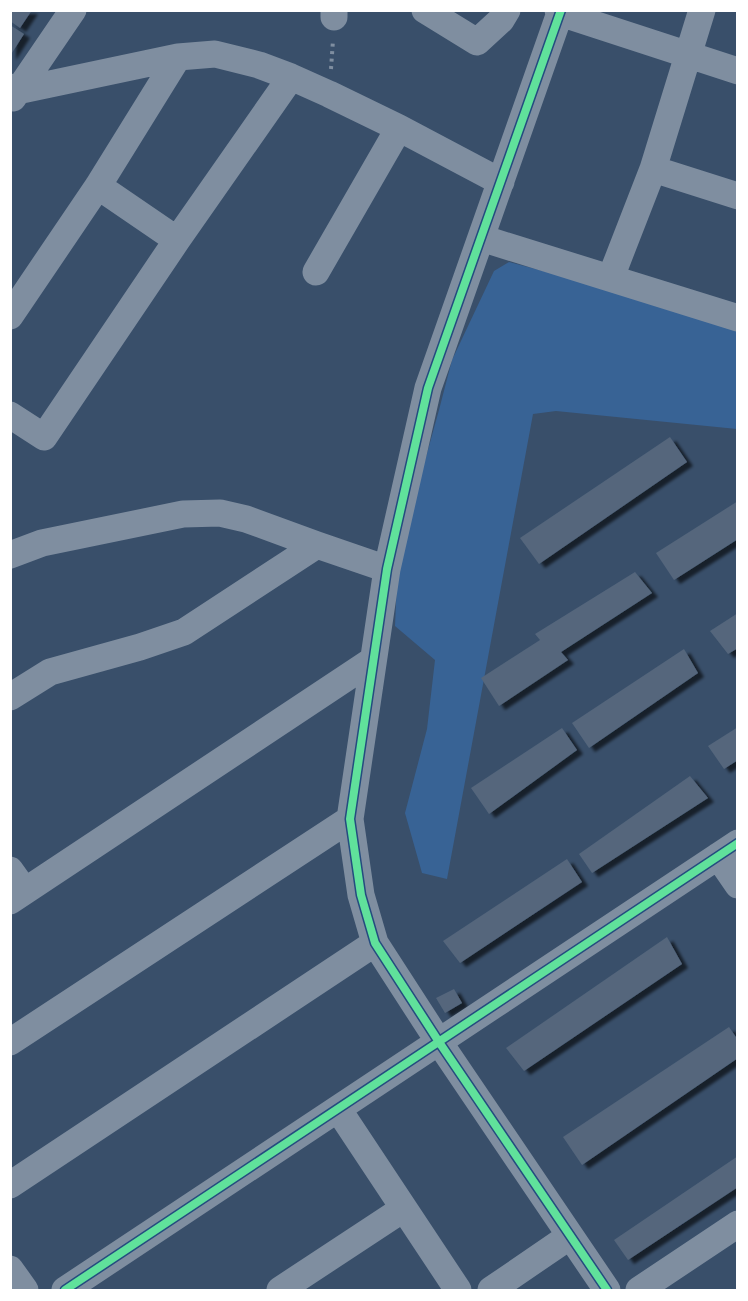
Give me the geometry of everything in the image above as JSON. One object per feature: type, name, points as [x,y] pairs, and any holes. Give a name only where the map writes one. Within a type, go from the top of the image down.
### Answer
[{"type":"street","points":[[13,93],[73,10]]},
{"type":"street","points":[[425,10],[477,42],[501,20],[507,10]]},
{"type":"street","points":[[611,277],[653,169],[702,10]]},
{"type":"street","points":[[607,1290],[439,1042],[375,943],[361,896],[350,819],[387,569],[428,388],[560,12],[738,71]]},
{"type":"street","points":[[13,93],[178,57],[215,54],[291,76],[399,128],[501,182]]},
{"type":"street","points":[[10,315],[98,186],[178,57]]},
{"type":"street","points":[[10,416],[44,437],[291,76]]},
{"type":"street","points":[[316,272],[399,128]]},
{"type":"street","points":[[653,169],[738,196]]},
{"type":"street","points":[[98,186],[177,240]]},
{"type":"street","points":[[481,238],[738,318]]},
{"type":"street","points":[[10,555],[42,543],[183,514],[220,513],[246,519],[387,569]]},
{"type":"street","points":[[10,697],[50,672],[184,632],[317,545]]},
{"type":"street","points":[[15,887],[373,660]]},
{"type":"street","points":[[10,1042],[350,819]]},
{"type":"street","points":[[65,1290],[728,850],[738,885]]},
{"type":"street","points":[[10,1185],[375,943]]},
{"type":"street","points":[[338,1109],[458,1290]]},
{"type":"street","points":[[280,1290],[403,1209]]},
{"type":"street","points":[[639,1290],[738,1224]]},
{"type":"street","points":[[491,1290],[570,1236]]},
{"type":"street","points":[[10,1269],[25,1290]]},
{"type":"path","points":[[329,94],[334,14]]},
{"type":"shaded area","points":[[509,262],[634,295],[737,330],[737,429],[556,411],[533,414],[447,879],[422,873],[405,813],[427,729],[435,660],[395,626],[398,558],[452,360],[494,271]]},
{"type":"building","points":[[10,10],[32,10],[20,28],[10,21]]},
{"type":"building","points":[[10,25],[24,34],[10,56]]},
{"type":"building","points":[[670,437],[687,462],[539,564],[520,538]]},
{"type":"building","points":[[738,501],[738,539],[674,580],[656,553]]},
{"type":"building","points":[[635,572],[652,593],[561,652],[568,660],[499,706],[481,678],[540,640],[535,634]]},
{"type":"building","points":[[738,613],[738,648],[728,654],[710,631]]},
{"type":"building","points":[[684,649],[698,673],[589,748],[572,723]]},
{"type":"building","points":[[738,727],[738,760],[724,769],[708,746]]},
{"type":"building","points":[[562,728],[577,750],[489,814],[471,788]]},
{"type":"building","points":[[690,776],[708,798],[592,873],[579,854]]},
{"type":"building","points":[[567,859],[582,882],[460,963],[443,941]]},
{"type":"building","points":[[667,937],[682,964],[524,1071],[506,1048]]},
{"type":"building","points":[[454,989],[462,1003],[445,1013],[436,998]]},
{"type":"building","points":[[729,1027],[738,1040],[738,1058],[582,1165],[563,1137]]},
{"type":"building","points":[[738,1156],[738,1187],[628,1260],[614,1240]]},
{"type":"cycle path","points":[[561,10],[428,388],[387,569],[350,819],[361,895],[375,943],[439,1042],[607,1290]]},
{"type":"cycle path","points":[[65,1290],[738,843]]}]
